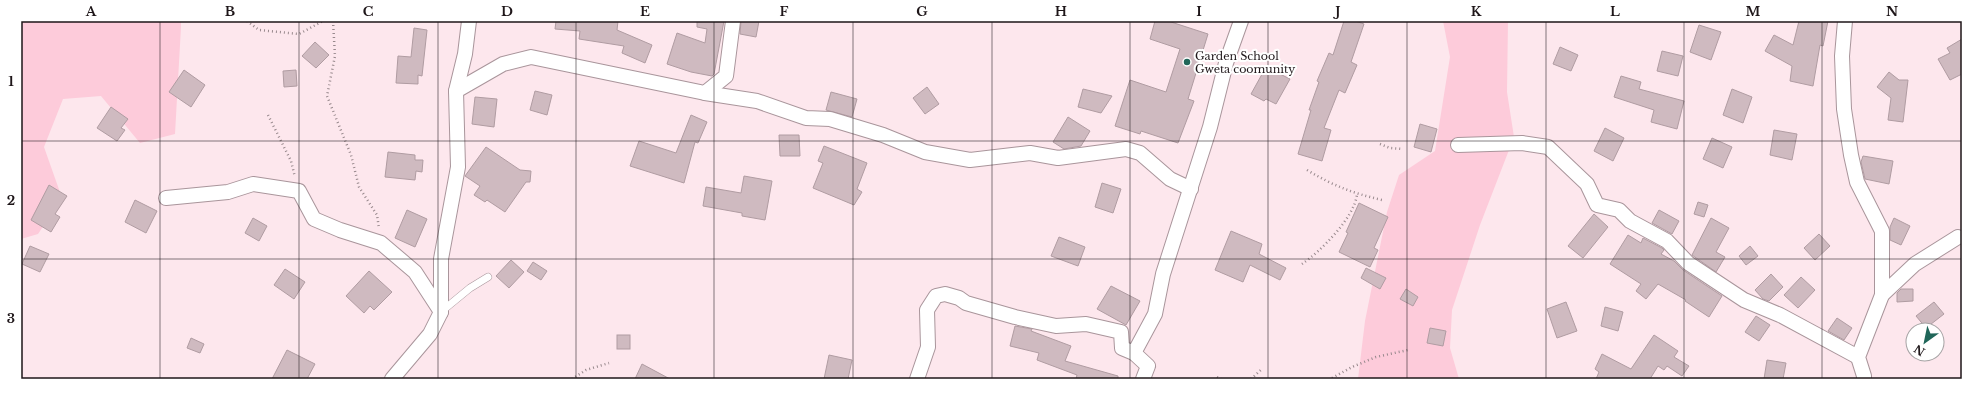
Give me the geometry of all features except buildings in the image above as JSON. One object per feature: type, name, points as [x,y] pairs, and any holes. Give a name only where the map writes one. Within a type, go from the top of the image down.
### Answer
[{"type":"street","points":[[392,379],[430,334],[441,312],[441,259],[458,167],[456,91],[465,54],[469,21]]},
{"type":"street","points":[[705,93],[726,76],[733,21]]},
{"type":"street","points":[[1134,353],[1155,314],[1163,274],[1210,126],[1226,63],[1241,21]]},
{"type":"street","points":[[1844,21],[1842,56],[1844,109],[1857,182],[1882,231],[1882,295],[1858,357],[1864,379]]},
{"type":"street","points":[[456,91],[502,64],[531,57],[705,93],[757,101],[806,118],[830,120],[883,135],[925,152],[970,160],[1030,154],[1058,158],[1126,148],[1140,153],[1170,179],[1191,189]]},
{"type":"street","points":[[1458,145],[1522,143],[1548,146],[1587,184],[1597,205],[1619,210],[1630,221],[1667,241],[1688,263],[1744,300],[1780,315],[1858,357]]},
{"type":"street","points":[[166,198],[228,192],[252,184],[299,192],[314,219],[340,230],[381,243],[415,272],[441,312]]},
{"type":"street","points":[[1882,295],[1915,264],[1958,237]]},
{"type":"street","points":[[917,379],[928,347],[927,310],[936,296],[945,294],[977,306],[1056,326],[1086,324],[1121,332],[1122,348],[1134,353],[1148,366],[1143,379]]},
{"type":"lane","points":[[441,312],[470,288],[488,277]]},
{"type":"path","points":[[247,21],[259,30],[299,34],[322,21]]},
{"type":"path","points":[[333,21],[335,56],[327,96],[352,155],[359,187],[377,215],[381,243]]},
{"type":"path","points":[[268,115],[291,161],[299,192]]},
{"type":"path","points":[[1380,144],[1390,148],[1402,149]]},
{"type":"path","points":[[1307,170],[1333,185],[1357,194],[1382,200]]},
{"type":"path","points":[[1302,264],[1327,244],[1356,203],[1357,194]]},
{"type":"path","points":[[1332,378],[1352,367],[1376,357],[1408,350]]},
{"type":"path","points":[[572,379],[586,370],[610,363]]},
{"type":"path","points":[[1251,379],[1262,369]]},
{"type":"path","points":[[1217,377],[1221,379]]},
{"type":"shaded area","points":[[21,21],[181,21],[181,27],[175,134],[140,143],[101,96],[63,99],[44,147],[62,198],[38,234],[21,239]]},
{"type":"shaded area","points":[[1443,21],[1508,21],[1507,92],[1514,137],[1480,225],[1452,310],[1450,348],[1459,379],[1358,379],[1365,321],[1387,212],[1399,175],[1435,151],[1450,57]]},
{"type":"place","name":"Garden School Gweta coomunity","points":[[1187,62]]}]
